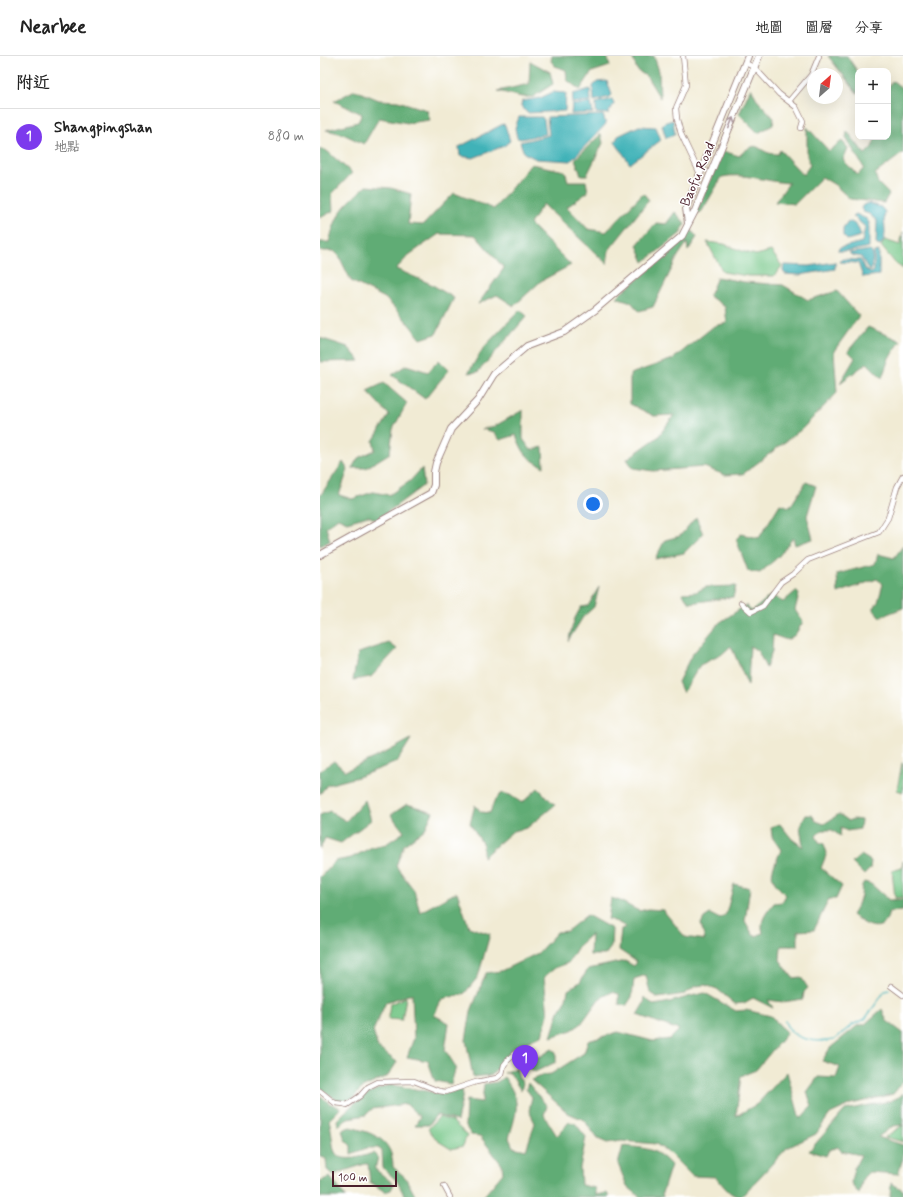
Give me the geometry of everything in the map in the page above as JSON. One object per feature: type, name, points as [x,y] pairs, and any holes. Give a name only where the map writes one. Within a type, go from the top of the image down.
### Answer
[{"type":"street","points":[[683,56],[686,85],[676,108],[677,118],[681,134],[700,174]]},
{"type":"street","name":"Baofu Road","points":[[688,223],[686,208],[748,56]]},
{"type":"street","name":"Baofu Road","points":[[688,223],[695,211],[759,56]]},
{"type":"street","points":[[789,101],[811,75],[818,56]]},
{"type":"street","points":[[745,63],[754,67],[779,94],[796,107],[803,121],[801,128]]},
{"type":"street","points":[[320,555],[431,493],[434,485],[436,463],[451,429],[478,400],[494,374],[527,346],[564,332],[595,310],[682,236],[688,223]]},
{"type":"street","points":[[741,604],[751,612],[756,611],[763,606],[781,582],[793,574],[808,560],[879,532],[888,518],[897,487],[903,476]]},
{"type":"street","points":[[891,986],[903,995]]},
{"type":"street","points":[[320,1091],[335,1103],[344,1104],[347,1104],[360,1096],[368,1087],[378,1082],[414,1081],[439,1091],[446,1092],[476,1082],[497,1078],[502,1074],[504,1066],[508,1060],[520,1050]]},
{"type":"street","points":[[444,1186],[450,1197]]},
{"type":"green space","points":[[552,56],[607,56],[610,66],[592,72],[580,90],[567,80],[566,70],[555,66],[551,61]]},
{"type":"green space","points":[[632,56],[654,56],[659,71],[660,98],[647,77],[637,70]]},
{"type":"green space","points":[[828,56],[847,56],[855,68],[855,90],[843,75],[843,68],[837,68]]},
{"type":"green space","points":[[530,61],[550,72],[553,84],[533,97],[522,97],[498,91],[529,84]]},
{"type":"green space","points":[[893,81],[903,89],[903,153],[875,174],[878,183],[889,194],[884,203],[850,199],[835,185],[822,177],[795,204],[775,202],[789,183],[747,176],[730,176],[722,177],[702,211],[700,213],[696,212],[723,151],[739,156],[746,150],[755,146],[771,154],[778,154],[780,150],[803,175],[810,165],[807,156],[807,127],[829,151],[842,141],[848,148],[843,160],[858,175],[864,168],[846,138],[847,131],[865,154],[872,147],[875,140],[891,140],[891,83]]},
{"type":"green space","points":[[751,88],[758,101],[774,118],[773,125],[758,133],[739,114]]},
{"type":"green space","points":[[355,90],[379,100],[398,101],[427,110],[430,120],[408,123],[379,118],[364,144],[343,134],[326,130],[358,122],[362,114],[334,101]]},
{"type":"green space","points":[[601,134],[603,143],[587,175],[581,175],[575,159]]},
{"type":"green space","points":[[320,149],[327,151],[352,173],[332,194],[333,211],[320,218]]},
{"type":"green space","points":[[531,164],[565,171],[568,181],[586,181],[588,192],[567,207],[588,229],[606,232],[643,193],[649,200],[609,250],[607,264],[543,204],[530,224],[571,265],[541,281],[514,306],[497,295],[478,304],[504,268],[475,235],[439,234],[409,255],[396,269],[431,284],[454,298],[436,334],[421,339],[385,298],[351,281],[339,256],[334,251],[320,251],[320,242],[329,242],[335,223],[342,210],[366,186],[391,188],[411,194],[408,224],[423,225],[454,193],[494,209]]},
{"type":"green space","points":[[675,212],[685,223],[681,233],[644,262],[637,245],[656,223],[666,224]]},
{"type":"green space","points":[[690,229],[697,237],[688,251],[687,243],[678,256],[653,307],[639,311],[631,302],[616,297],[665,257]]},
{"type":"green space","points":[[903,232],[903,269],[895,263],[881,246],[885,240],[900,245]]},
{"type":"green space","points":[[707,242],[724,244],[756,255],[771,251],[782,266],[774,276],[748,276],[723,272]]},
{"type":"green space","points":[[717,277],[744,282],[783,285],[808,300],[837,291],[859,316],[834,351],[837,393],[802,429],[743,474],[725,475],[704,467],[653,471],[633,468],[627,459],[658,437],[674,415],[654,416],[630,404],[630,374],[673,359],[714,326],[727,323],[725,307],[709,296]]},
{"type":"green space","points":[[520,310],[527,316],[478,372],[468,373],[484,347]]},
{"type":"green space","points":[[868,327],[901,341],[889,358],[882,378],[867,363],[840,383],[855,358],[848,351]]},
{"type":"green space","points":[[320,338],[348,347],[360,361],[320,362]]},
{"type":"green space","points":[[439,360],[449,370],[425,399],[392,375],[406,365],[428,372]]},
{"type":"green space","points":[[384,383],[407,403],[393,429],[390,453],[366,468],[352,468],[358,458],[375,450],[373,441],[389,415],[367,391]]},
{"type":"green space","points":[[523,410],[523,439],[531,450],[543,447],[544,467],[529,458],[516,435],[500,440],[494,432],[482,429],[495,426]]},
{"type":"green space","points":[[343,462],[348,470],[339,495],[352,499],[373,492],[389,495],[410,481],[422,468],[424,485],[377,520],[368,516],[347,522],[338,518],[326,527],[330,541],[320,546],[320,496]]},
{"type":"green space","points":[[806,482],[816,486],[807,516],[813,539],[795,545],[793,538],[779,556],[760,573],[748,571],[736,539],[741,534],[759,538],[780,504],[790,507]]},
{"type":"green space","points":[[696,517],[703,534],[684,553],[655,559],[665,540],[680,536]]},
{"type":"green space","points":[[903,546],[903,608],[880,617],[873,609],[878,602],[883,584],[877,579],[838,593],[837,574],[875,564],[878,554],[894,558]]},
{"type":"green space","points":[[736,586],[733,597],[690,603],[682,593],[696,592],[706,587]]},
{"type":"green space","points":[[599,587],[594,607],[583,617],[568,641],[575,618],[581,607],[588,606]]},
{"type":"green space","points":[[796,591],[799,594],[795,610],[803,622],[795,635],[787,640],[773,635],[772,651],[766,668],[758,651],[750,646],[748,686],[731,646],[721,655],[700,665],[683,693],[678,682],[691,656],[719,623],[746,605],[752,611],[771,595],[783,602]]},
{"type":"green space","points":[[389,643],[397,649],[371,677],[353,680],[358,653]]},
{"type":"green space","points":[[411,739],[397,762],[358,777],[327,785],[320,794],[320,771],[334,761],[345,771]]},
{"type":"green space","points":[[903,763],[903,792],[897,790]]},
{"type":"green space","points":[[538,788],[555,805],[527,828],[513,831],[483,857],[483,845],[470,823],[475,805],[481,812],[490,813],[494,801],[502,793],[510,795],[522,803]]},
{"type":"green space","points":[[365,800],[371,820],[341,843],[325,838],[320,849],[320,815],[330,811],[346,821]]},
{"type":"green space","points":[[407,804],[433,812],[425,829],[404,845],[396,866],[414,890],[420,912],[457,892],[469,927],[490,934],[478,977],[464,994],[442,999],[434,1015],[449,1023],[445,1050],[456,1067],[451,1084],[435,1081],[428,1061],[407,1057],[414,1038],[412,994],[386,1002],[373,1031],[378,1048],[397,1062],[388,1076],[362,1088],[353,1098],[345,1101],[338,1101],[320,1088],[320,877],[335,861],[351,858],[372,847],[386,844],[404,832],[391,815]]},
{"type":"green space","points":[[839,814],[849,821],[853,819],[861,820],[860,829],[847,831],[841,828],[840,836],[832,830],[822,830],[816,836],[819,842],[824,844],[827,853],[821,868],[842,886],[836,899],[829,899],[814,930],[798,931],[798,946],[781,946],[780,960],[793,978],[801,977],[808,988],[804,992],[803,999],[783,1002],[768,1000],[773,1008],[753,998],[744,1003],[735,1004],[717,989],[705,985],[696,986],[685,994],[658,998],[650,993],[646,975],[634,979],[632,997],[626,1006],[619,1004],[619,994],[612,992],[599,999],[581,1024],[572,1030],[551,1037],[559,1011],[565,1003],[568,990],[580,982],[588,969],[625,961],[634,966],[637,962],[619,950],[621,929],[626,927],[608,919],[611,898],[639,911],[648,909],[663,910],[685,937],[705,940],[701,924],[704,918],[710,914],[720,919],[726,914],[734,884],[750,888],[745,921],[753,935],[756,936],[763,933],[762,924],[764,916],[774,903],[782,902],[786,895],[773,879],[773,870],[781,850],[772,837],[771,827],[780,824],[792,839],[803,847],[800,826],[806,815],[812,815],[816,821],[824,824]]},
{"type":"green space","points":[[861,855],[871,861],[870,869],[864,875],[852,863]]},
{"type":"green space","points":[[903,861],[903,897],[895,898],[892,870],[902,867]]},
{"type":"green space","points":[[864,882],[871,884],[889,900],[903,899],[903,911],[889,912],[887,919],[883,924],[874,927],[863,923],[852,915],[861,896]]},
{"type":"green space","points":[[587,915],[612,929],[611,947],[605,955],[590,955],[591,934],[579,945],[568,963],[555,968],[544,977],[548,1015],[542,1035],[512,1049],[492,1075],[473,1077],[466,1040],[471,1011],[486,973],[501,971],[538,953],[557,932],[567,931]]},
{"type":"green space","points":[[705,993],[736,1011],[746,1010],[771,1016],[787,1033],[756,1070],[741,1076],[736,1116],[757,1104],[787,1072],[800,1119],[812,1106],[807,1092],[818,1077],[836,1078],[840,1067],[822,1061],[830,1048],[857,1026],[865,1024],[882,1009],[887,1021],[903,1033],[903,1082],[893,1094],[852,1104],[830,1114],[816,1134],[787,1148],[741,1197],[733,1195],[716,1177],[692,1176],[669,1153],[656,1144],[622,1141],[607,1143],[598,1139],[584,1120],[568,1113],[531,1080],[543,1075],[551,1074],[584,1053],[588,1041],[618,1032],[653,1041],[670,1039],[679,1030],[637,1015],[644,1003],[645,997],[653,1005]]},
{"type":"green space","points":[[406,997],[402,1020],[388,1019],[390,1004]]},
{"type":"green space","points":[[552,1049],[556,1052],[556,1062],[535,1072],[522,1064],[522,1052],[526,1053],[528,1058],[541,1056]]},
{"type":"green space","points":[[516,1068],[519,1078],[523,1083],[521,1091],[510,1073],[504,1073]]},
{"type":"green space","points":[[504,1077],[514,1093],[516,1100],[516,1113],[509,1138],[513,1147],[526,1150],[535,1123],[529,1111],[532,1097],[526,1089],[528,1083],[547,1106],[544,1115],[557,1136],[569,1122],[575,1123],[586,1137],[580,1168],[581,1185],[595,1188],[595,1195],[607,1193],[609,1197],[483,1197],[503,1173],[502,1165],[480,1136],[471,1135],[465,1125],[466,1100],[482,1102],[484,1084],[497,1082]]},
{"type":"green space","points":[[392,1085],[443,1094],[462,1090],[463,1094],[457,1121],[436,1115],[429,1125],[415,1125],[420,1117],[406,1104],[372,1109],[366,1115],[348,1118],[338,1126],[337,1120],[355,1103],[369,1093]]},
{"type":"green space","points":[[903,1093],[903,1125],[893,1126],[878,1137],[903,1145],[903,1158],[898,1174],[869,1172],[863,1178],[859,1194],[851,1183],[854,1168],[861,1155],[841,1151],[838,1147],[829,1150],[826,1156],[809,1151],[845,1110],[890,1101],[899,1097]]},
{"type":"green space","points":[[320,1095],[329,1103],[341,1108],[329,1120],[335,1152],[342,1158],[353,1158],[373,1153],[378,1157],[375,1169],[394,1184],[391,1190],[385,1192],[370,1182],[368,1164],[338,1173],[334,1176],[327,1170],[326,1159],[320,1156]]},
{"type":"green space","points":[[439,1117],[452,1121],[467,1135],[463,1146],[451,1149],[438,1141],[428,1129]]},
{"type":"green space","points":[[903,1125],[903,1142],[885,1137]]},
{"type":"green space","points":[[350,1127],[374,1135],[385,1144],[390,1150],[393,1167],[405,1177],[416,1197],[404,1195],[397,1181],[383,1168],[382,1151],[378,1148],[367,1148],[351,1154],[351,1146],[345,1140],[342,1130]]},
{"type":"green space","points":[[623,1146],[638,1147],[650,1150],[666,1159],[671,1165],[662,1193],[663,1197],[640,1197],[627,1186],[618,1164]]},
{"type":"green space","points":[[330,1177],[346,1197],[320,1197],[320,1181]]},
{"type":"green space","points":[[891,1183],[903,1190],[903,1197],[890,1197]]},
{"type":"water","points":[[607,81],[612,95],[610,97],[594,101],[593,86],[597,82]]},
{"type":"water","points":[[590,89],[591,101],[572,103],[573,94]]},
{"type":"water","points":[[553,92],[566,93],[565,111],[527,113],[521,106],[522,101],[540,98]]},
{"type":"water","points":[[612,99],[614,104],[608,114],[596,113],[596,103]]},
{"type":"water","points":[[591,103],[593,113],[571,114],[572,105]]},
{"type":"water","points":[[603,115],[606,124],[571,161],[536,159],[524,153],[520,142],[549,135],[547,117]]},
{"type":"water","points":[[519,117],[542,117],[544,120],[546,134],[521,139],[517,138],[515,128]]},
{"type":"water","points":[[673,120],[675,134],[666,138],[662,125]]},
{"type":"water","points":[[503,124],[505,125],[510,141],[504,146],[473,158],[460,156],[459,147]]},
{"type":"water","points":[[639,126],[656,127],[661,140],[630,164],[615,142],[618,136]]},
{"type":"water","points":[[869,203],[881,207],[885,212],[885,234],[882,243],[879,246],[876,244],[877,221],[869,214],[863,212],[861,208],[863,205]]},
{"type":"water","points":[[856,214],[867,219],[869,223],[869,247],[851,251],[838,251],[839,248],[862,242],[865,227],[853,216]]},
{"type":"water","points":[[848,221],[857,226],[861,236],[847,240],[843,236],[843,228]]},
{"type":"water","points":[[870,250],[873,255],[871,271],[868,269],[861,257],[851,255],[849,253]]},
{"type":"water","points":[[879,251],[879,275],[863,277],[858,263],[840,262],[842,259],[861,260],[864,268],[871,273],[874,271],[874,252]]},
{"type":"water","points":[[835,262],[835,269],[800,275],[785,274],[783,271],[784,265],[809,266]]},
{"type":"waterway","points":[[785,1021],[792,1032],[805,1039],[820,1041],[834,1040],[852,1025],[865,1019],[885,991],[889,990]]},
{"type":"place","name":"Shangpingshan","points":[[525,1078]]}]
